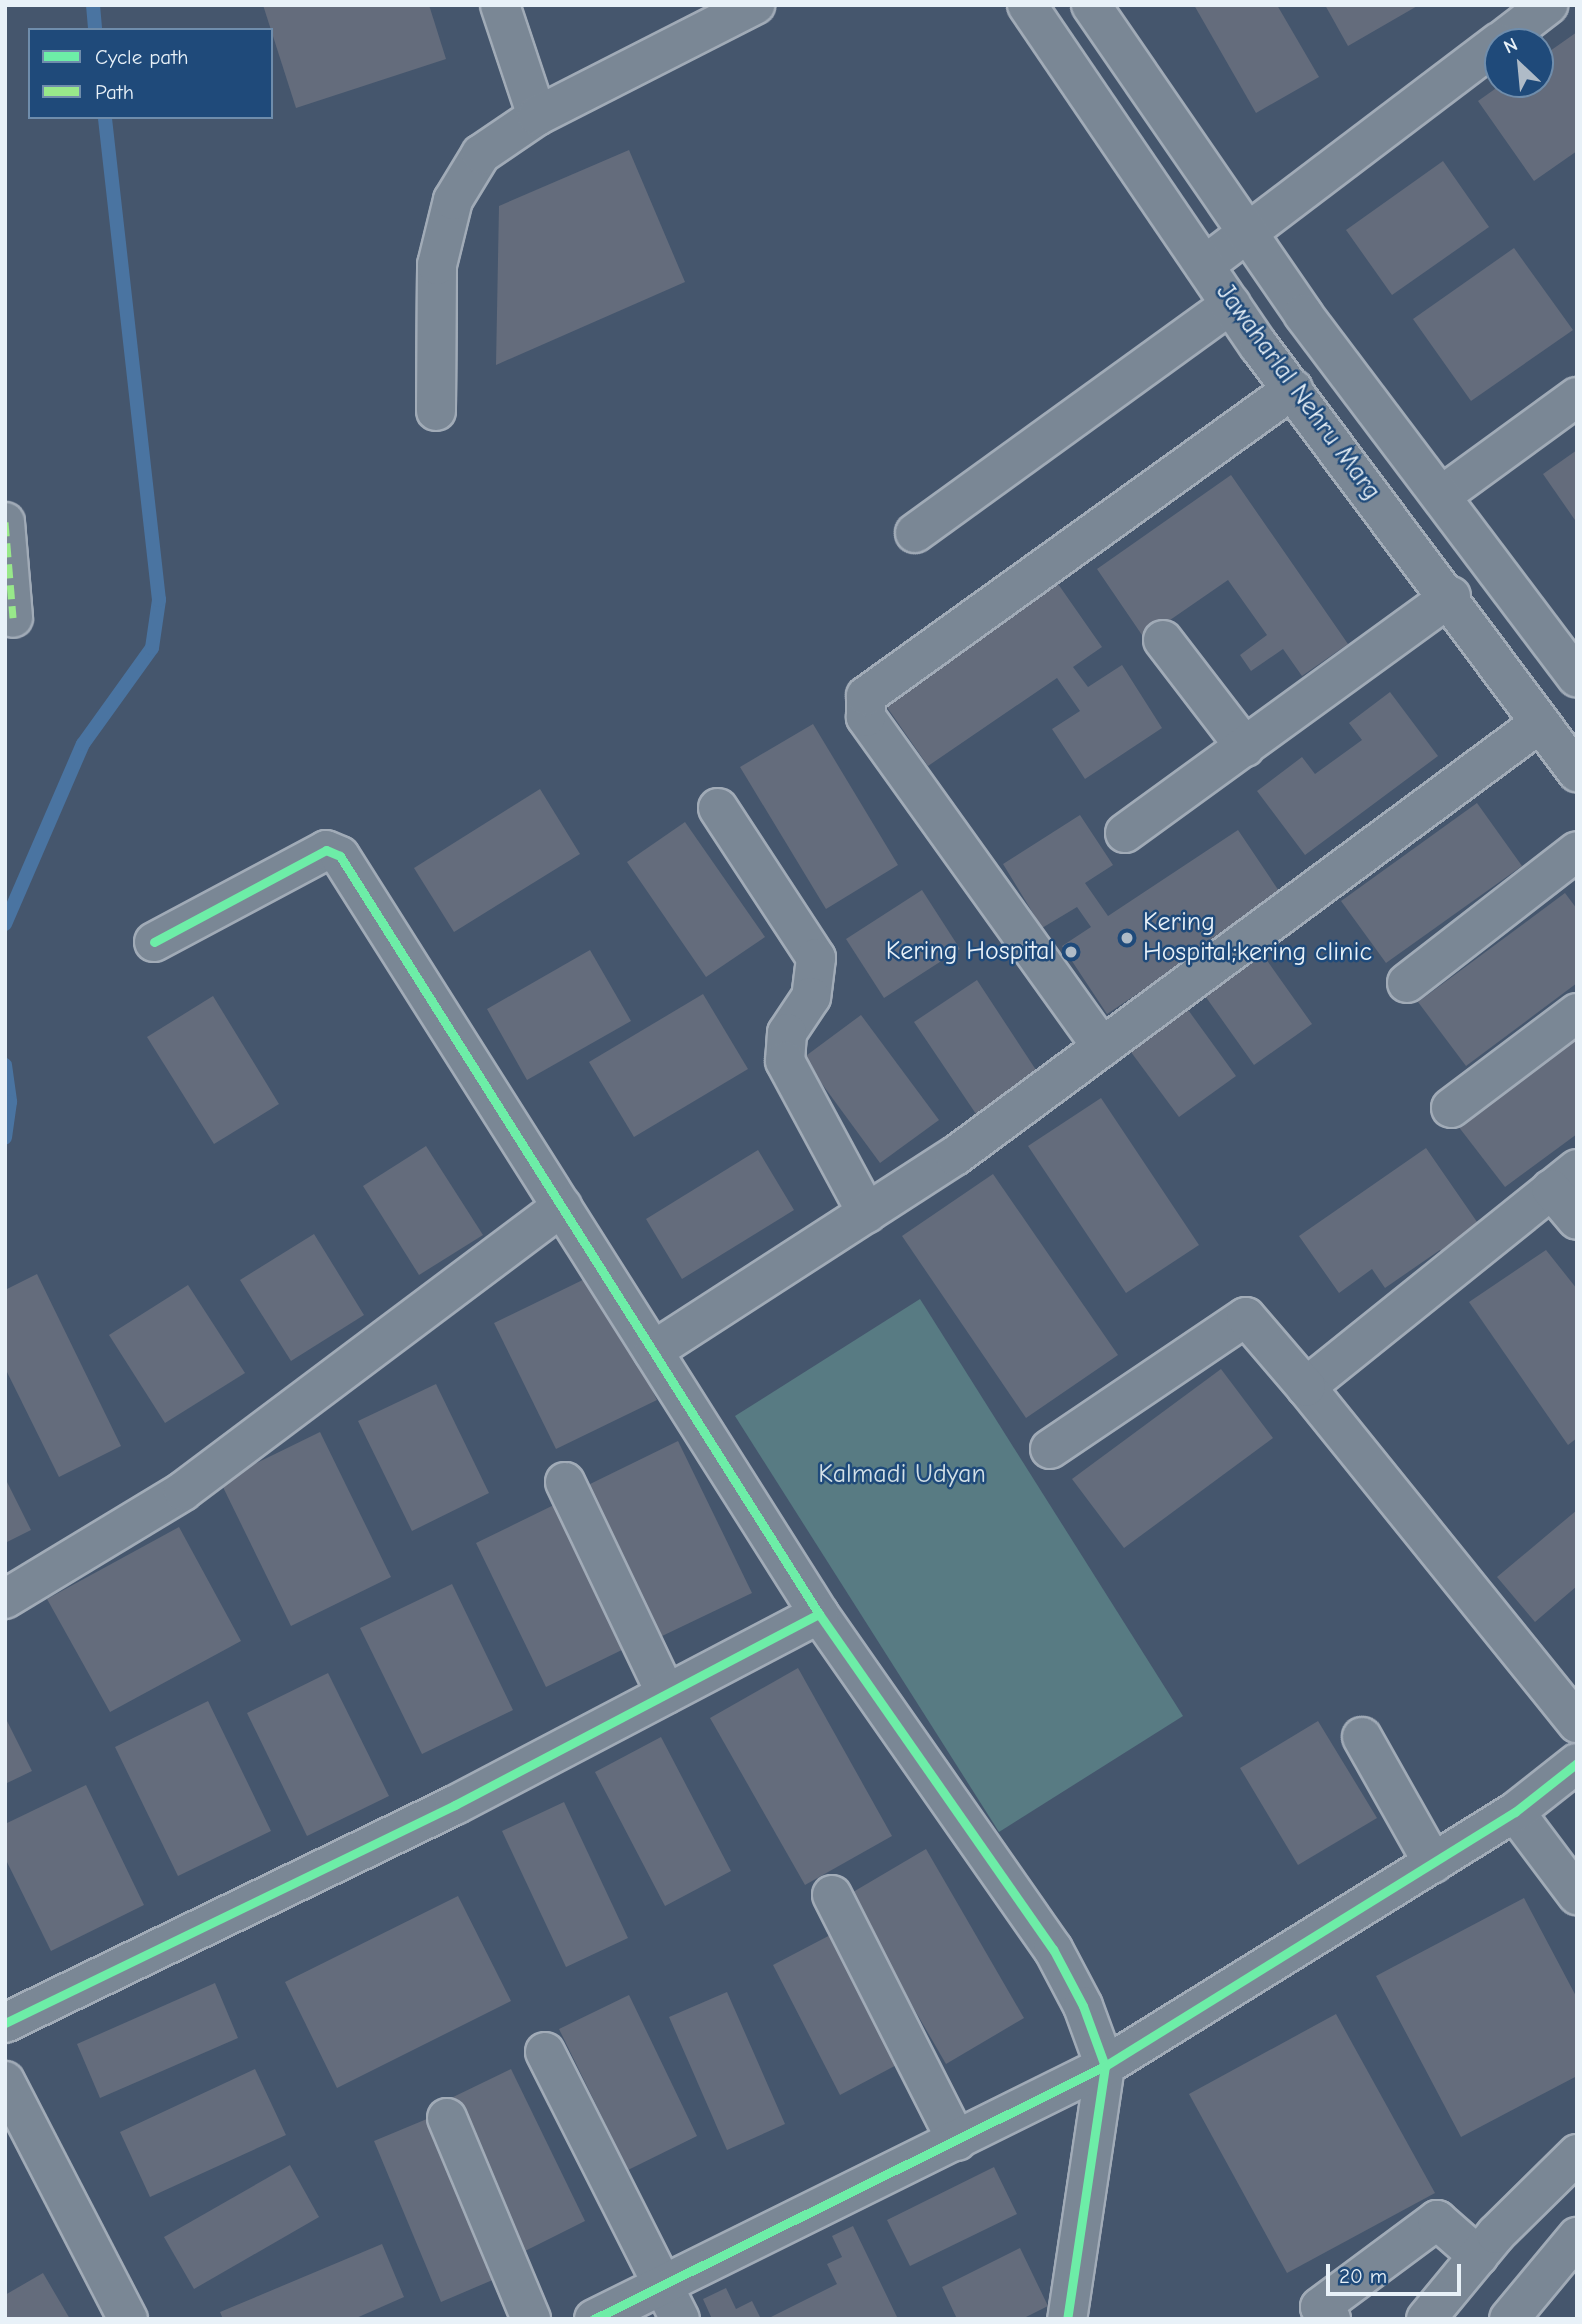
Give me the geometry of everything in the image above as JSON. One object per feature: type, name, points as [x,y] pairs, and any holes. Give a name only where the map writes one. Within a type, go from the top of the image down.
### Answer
[{"type":"main road","points":[[500,5],[537,116]]},
{"type":"main road","points":[[436,411],[437,265],[453,200],[481,154],[537,116],[755,5]]},
{"type":"main road","name":"Jawaharlal Nehru Marg","points":[[1027,5],[1231,304],[1451,596],[1577,772]]},
{"type":"main road","name":"Jawaharlal Nehru Marg","points":[[1091,5],[1248,234],[1577,677]]},
{"type":"main road","points":[[1518,28],[1548,5]]},
{"type":"main road","points":[[1205,265],[1484,54]]},
{"type":"main road","points":[[915,533],[1231,304]]},
{"type":"main road","points":[[1102,1047],[866,717],[866,696],[1293,389]]},
{"type":"main road","points":[[1441,496],[1577,397]]},
{"type":"main road","points":[[5,522],[13,618]]},
{"type":"main road","points":[[1125,833],[1451,596]]},
{"type":"main road","points":[[1163,639],[1245,747]]},
{"type":"main road","points":[[653,1351],[867,1213],[1102,1047],[1540,723]]},
{"type":"main road","points":[[718,808],[816,958],[811,997],[787,1033],[785,1061],[867,1213]]},
{"type":"main road","points":[[154,942],[326,850],[340,856],[819,1614],[1053,1950],[1105,2066],[1067,2319]]},
{"type":"main road","points":[[1408,983],[1577,851]]},
{"type":"main road","points":[[1451,1108],[1577,1013]]},
{"type":"main road","points":[[1306,1387],[1564,1179],[1577,1220]]},
{"type":"main road","points":[[5,1599],[183,1491],[562,1206]]},
{"type":"main road","points":[[1050,1449],[1246,1317],[1306,1387],[1577,1723]]},
{"type":"main road","points":[[565,1482],[666,1695]]},
{"type":"main road","points":[[5,2023],[455,1805],[819,1614]]},
{"type":"main road","points":[[1362,1737],[1433,1863]]},
{"type":"main road","points":[[594,2319],[672,2303],[957,2141],[1105,2066],[1514,1812],[1577,1763]]},
{"type":"main road","points":[[1514,1812],[1577,1895]]},
{"type":"main road","points":[[832,1895],[957,2141]]},
{"type":"main road","points":[[545,2052],[672,2303]]},
{"type":"main road","points":[[5,2081],[128,2319]]},
{"type":"main road","points":[[447,2118],[531,2319]]},
{"type":"main road","points":[[1426,2319],[1478,2256],[1577,2154]]},
{"type":"main road","points":[[1332,2319],[1320,2307],[1437,2220],[1478,2256]]},
{"type":"main road","points":[[1509,2319],[1577,2237]]},
{"type":"green space","name":"Kalmadi Udyan","points":[[920,1299],[1183,1716],[999,1832],[735,1416]]},
{"type":"building","points":[[263,5],[429,5],[446,59],[296,108],[273,36],[273,28],[270,28]]},
{"type":"building","points":[[1194,5],[1277,5],[1319,77],[1256,113]]},
{"type":"building","points":[[1325,5],[1419,5],[1348,46]]},
{"type":"building","points":[[1577,32],[1577,151],[1534,181],[1478,101],[1484,97],[1554,98],[1554,48]]},
{"type":"building","points":[[629,150],[685,282],[496,365],[499,206]]},
{"type":"building","points":[[1443,161],[1489,227],[1392,295],[1346,230]]},
{"type":"building","points":[[1514,248],[1573,330],[1471,401],[1413,319]]},
{"type":"building","points":[[1577,450],[1577,523],[1543,474]]},
{"type":"building","points":[[1231,475],[1348,644],[1302,676],[1283,649],[1251,671],[1240,655],[1267,635],[1228,580],[1144,638],[1097,569]]},
{"type":"building","points":[[1056,581],[1102,647],[1073,667],[1088,687],[1122,665],[1162,728],[1085,779],[1052,729],[1080,711],[1057,678],[928,766],[882,700]]},
{"type":"building","points":[[1390,692],[1438,756],[1305,855],[1257,791],[1302,757],[1315,774],[1362,740],[1349,723]]},
{"type":"building","points":[[813,724],[898,865],[826,909],[740,767]]},
{"type":"building","points":[[540,789],[580,854],[454,932],[414,868]]},
{"type":"building","points":[[1477,803],[1522,866],[1386,963],[1341,901]]},
{"type":"building","points":[[1080,815],[1113,865],[1085,883],[1108,916],[1238,830],[1283,897],[1107,1014],[1062,946],[1091,927],[1077,907],[1042,928],[1003,864]]},
{"type":"building","points":[[685,822],[765,937],[706,977],[627,862]]},
{"type":"building","points":[[922,890],[960,949],[884,998],[846,939]]},
{"type":"building","points":[[1565,893],[1577,909],[1577,983],[1466,1066],[1418,1002]]},
{"type":"building","points":[[590,950],[631,1021],[527,1080],[487,1009]]},
{"type":"building","points":[[1261,952],[1312,1024],[1254,1065],[1203,993]]},
{"type":"building","points":[[977,980],[1038,1073],[976,1114],[914,1022]]},
{"type":"building","points":[[703,994],[748,1069],[634,1137],[589,1062]]},
{"type":"building","points":[[213,996],[279,1104],[214,1144],[147,1037]]},
{"type":"building","points":[[1186,1007],[1236,1076],[1179,1117],[1128,1048]]},
{"type":"building","points":[[861,1015],[939,1120],[880,1163],[803,1058]]},
{"type":"building","points":[[1577,1038],[1577,1134],[1505,1187],[1458,1126]]},
{"type":"building","points":[[1101,1098],[1199,1245],[1126,1293],[1028,1146]]},
{"type":"building","points":[[426,1146],[483,1235],[419,1275],[363,1186]]},
{"type":"building","points":[[1426,1148],[1484,1232],[1446,1258],[1440,1250],[1385,1288],[1372,1269],[1339,1293],[1299,1236]]},
{"type":"building","points":[[758,1150],[794,1210],[682,1279],[646,1219]]},
{"type":"building","points":[[993,1174],[1118,1355],[1026,1418],[902,1236]]},
{"type":"building","points":[[314,1234],[364,1315],[291,1361],[240,1280]]},
{"type":"building","points":[[1546,1250],[1577,1289],[1577,1438],[1568,1445],[1469,1302]]},
{"type":"building","points":[[37,1274],[121,1446],[59,1477],[5,1368],[5,1290]]},
{"type":"building","points":[[595,1274],[657,1400],[556,1449],[494,1323]]},
{"type":"building","points":[[188,1285],[245,1373],[165,1423],[109,1335]]},
{"type":"building","points":[[1221,1369],[1273,1438],[1124,1548],[1072,1479]]},
{"type":"building","points":[[436,1384],[489,1493],[412,1531],[358,1421]]},
{"type":"building","points":[[320,1432],[391,1577],[291,1626],[220,1481]]},
{"type":"building","points":[[678,1441],[752,1593],[660,1637],[586,1486]]},
{"type":"building","points":[[5,1478],[31,1530],[5,1543]]},
{"type":"building","points":[[560,1502],[630,1646],[546,1687],[476,1543]]},
{"type":"building","points":[[1577,1510],[1577,1586],[1535,1622],[1497,1577]]},
{"type":"building","points":[[179,1527],[241,1641],[110,1712],[47,1599]]},
{"type":"building","points":[[452,1584],[513,1710],[422,1754],[360,1628]]},
{"type":"building","points":[[798,1668],[892,1836],[805,1885],[710,1718]]},
{"type":"building","points":[[328,1673],[389,1796],[307,1836],[247,1713]]},
{"type":"building","points":[[208,1701],[271,1831],[178,1876],[115,1747]]},
{"type":"building","points":[[5,1717],[32,1771],[5,1784]]},
{"type":"building","points":[[1318,1721],[1377,1818],[1298,1865],[1240,1768]]},
{"type":"building","points":[[661,1737],[731,1871],[665,1906],[595,1772]]},
{"type":"building","points":[[86,1785],[144,1905],[51,1951],[5,1858],[5,1824]]},
{"type":"building","points":[[564,1802],[628,1938],[566,1967],[502,1831]]},
{"type":"building","points":[[926,1849],[1024,2018],[946,2064],[848,1895]]},
{"type":"building","points":[[458,1896],[511,2001],[337,2088],[285,1982]]},
{"type":"building","points":[[1524,1898],[1577,1998],[1577,2076],[1461,2137],[1376,1976]]},
{"type":"building","points":[[836,1932],[904,2061],[840,2095],[773,1965]]},
{"type":"building","points":[[215,1983],[238,2038],[100,2098],[77,2044]]},
{"type":"building","points":[[727,1992],[785,2124],[727,2150],[669,2017]]},
{"type":"building","points":[[629,1995],[697,2136],[628,2170],[559,2029]]},
{"type":"building","points":[[1336,2014],[1435,2193],[1287,2273],[1189,2094]]},
{"type":"building","points":[[255,2069],[286,2135],[150,2197],[120,2132]]},
{"type":"building","points":[[511,2069],[585,2221],[523,2252],[449,2099]]},
{"type":"building","points":[[434,2116],[502,2276],[441,2302],[374,2141]]},
{"type":"building","points":[[290,2165],[319,2217],[194,2289],[164,2237]]},
{"type":"building","points":[[994,2167],[1017,2214],[910,2266],[887,2220]]},
{"type":"building","points":[[853,2226],[898,2319],[767,2319],[837,2284],[827,2264],[842,2257],[832,2236]]},
{"type":"building","points":[[382,2244],[404,2297],[354,2319],[223,2319],[220,2312]]},
{"type":"building","points":[[1020,2248],[1048,2306],[1022,2319],[957,2319],[942,2287]]},
{"type":"building","points":[[43,2273],[70,2319],[5,2319],[5,2295]]},
{"type":"building","points":[[726,2288],[736,2309],[752,2301],[761,2319],[712,2319],[703,2299]]},
{"type":"waterway","points":[[93,5],[95,28]]},
{"type":"waterway","points":[[5,924],[83,744],[152,648],[159,600],[105,119]]},
{"type":"waterway","points":[[5,1065],[10,1102],[5,1138]]},
{"type":"marked path","points":[[5,522],[13,618]]},
{"type":"cycle path","points":[[154,942],[326,850],[340,856],[819,1614],[1053,1949],[1083,2006],[1105,2066],[1067,2319]]},
{"type":"cycle path","points":[[5,2023],[455,1805],[819,1614]]},
{"type":"cycle path","points":[[594,2319],[1105,2066],[1515,1812],[1577,1763]]},
{"type":"place","name":"Kering Hospital;kering clinic","points":[[1127,938]]},
{"type":"place","name":"Kering Hospital","points":[[1071,952]]}]
